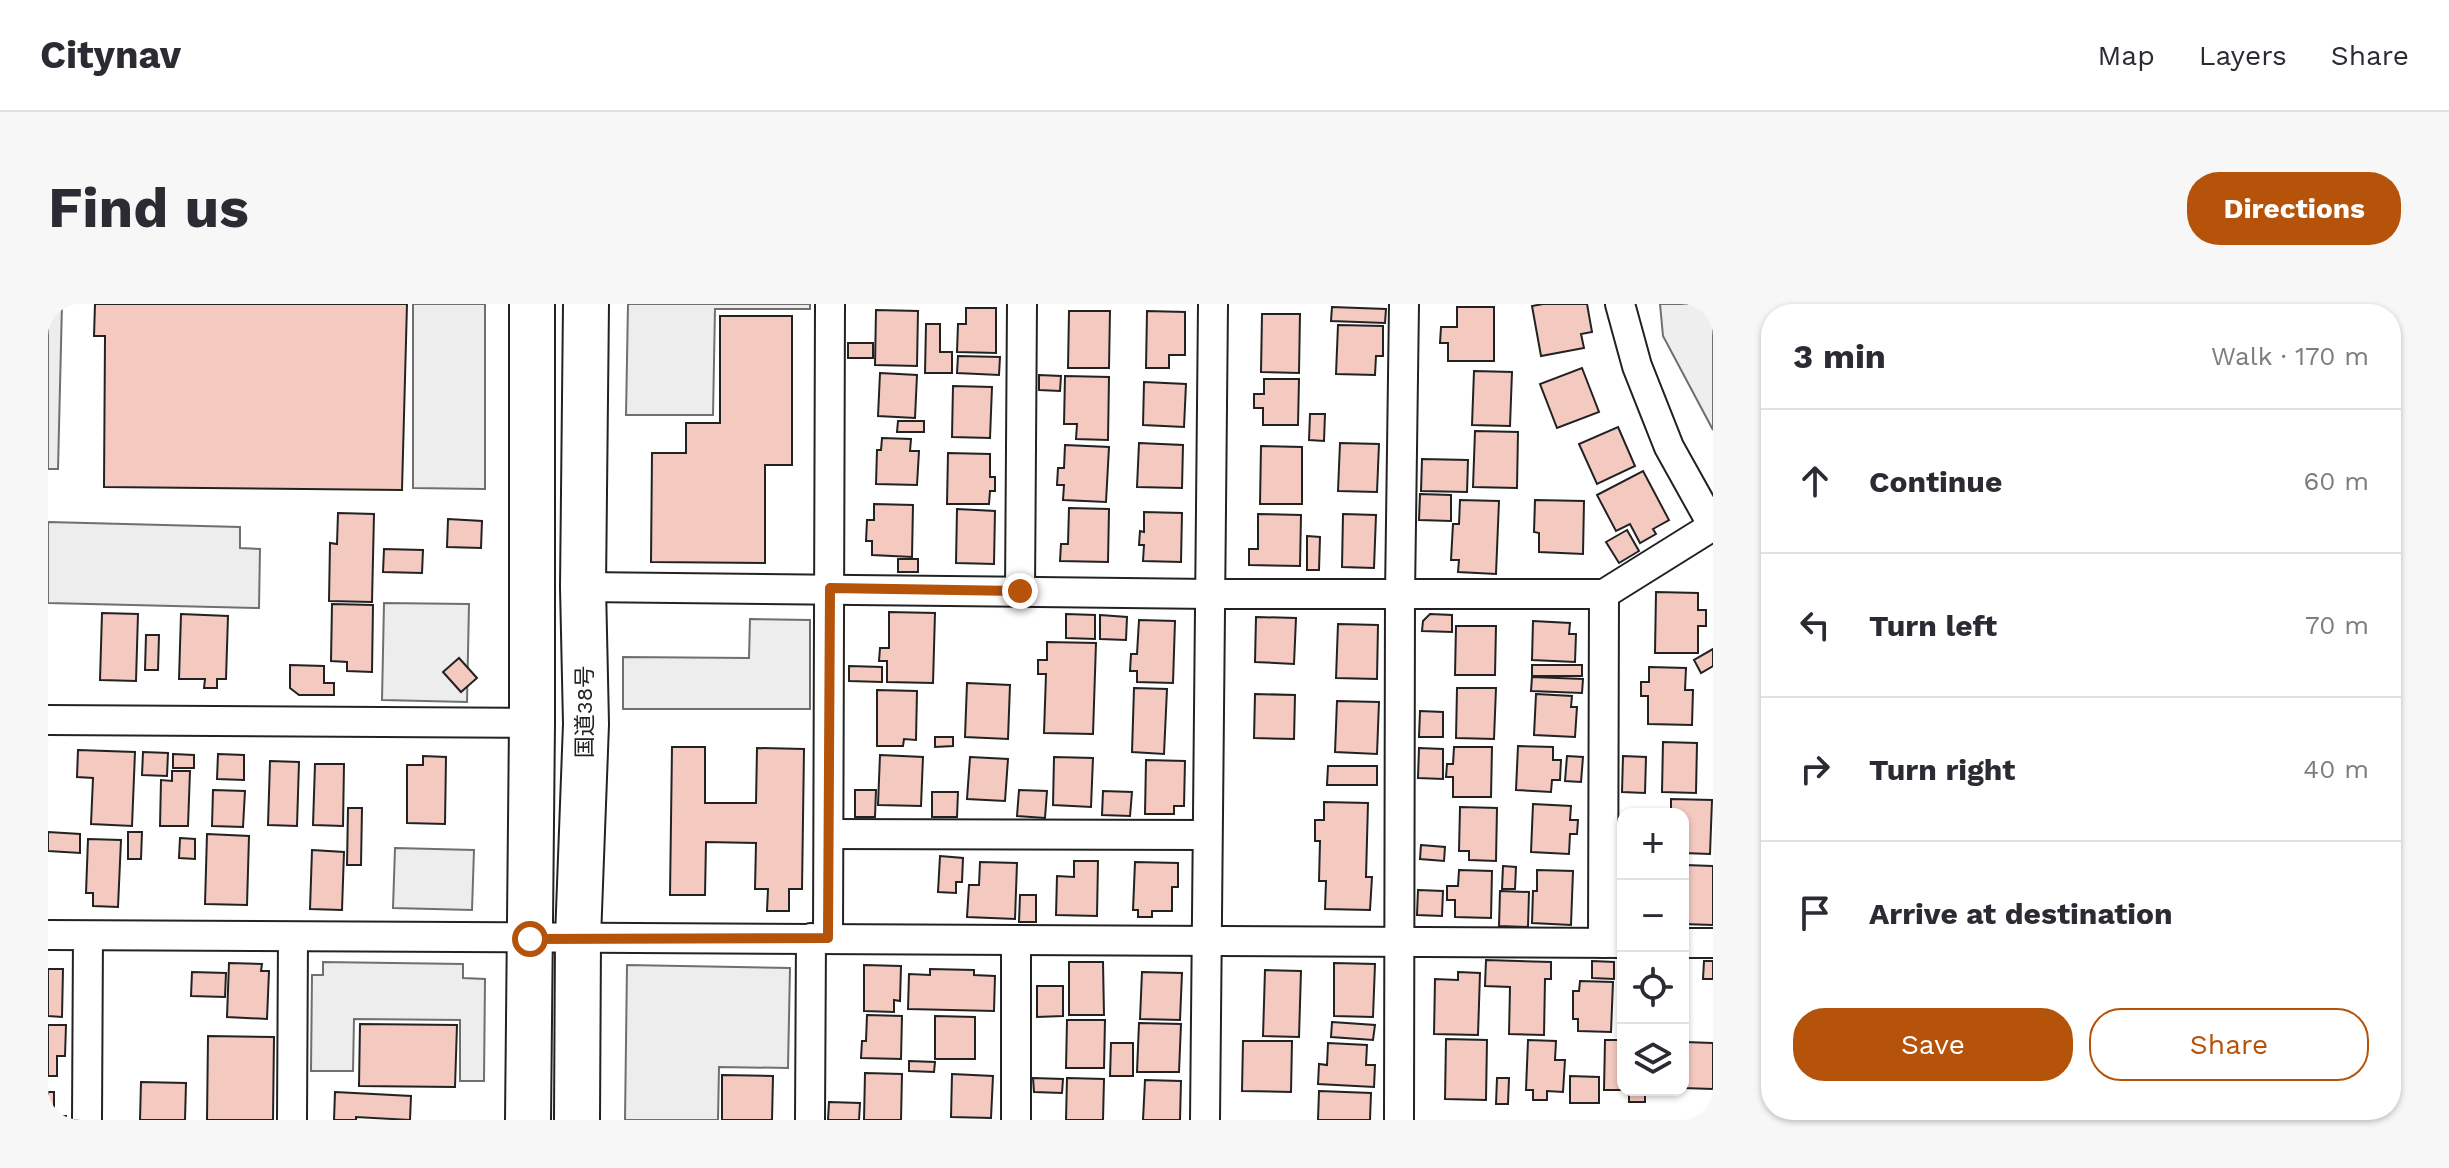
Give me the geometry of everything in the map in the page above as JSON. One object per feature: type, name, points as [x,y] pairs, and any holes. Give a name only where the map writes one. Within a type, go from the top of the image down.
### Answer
[{"type":"highway","points":[[528,1120],[532,304]]},
{"type":"highway","name":"国道38号","points":[[577,1120],[578,938],[586,724],[583,587],[586,304]]},
{"type":"street","points":[[810,1120],[829,834],[830,304]]},
{"type":"street","points":[[1020,591],[1022,304]]},
{"type":"street","points":[[1205,1120],[1213,304]]},
{"type":"street","points":[[1399,1120],[1404,304]]},
{"type":"street","points":[[583,587],[1211,594],[1604,594],[1713,526],[1669,447],[1637,366],[1620,304]]},
{"type":"street","points":[[48,935],[1613,943],[1604,594]]},
{"type":"street","points":[[48,720],[532,723]]},
{"type":"street","points":[[829,834],[1207,835]]},
{"type":"street","points":[[87,1120],[88,936]]},
{"type":"street","points":[[292,1120],[293,937]]},
{"type":"street","points":[[1016,940],[1016,1120]]},
{"type":"street","points":[[1689,943],[1713,943]]},
{"type":"shaded area","points":[[48,304],[62,304],[58,469],[48,469]]},
{"type":"shaded area","points":[[413,304],[485,304],[485,489],[413,488]]},
{"type":"shaded area","points":[[628,304],[810,304],[810,309],[715,309],[713,415],[626,415]]},
{"type":"shaded area","points":[[1660,304],[1713,304],[1713,430],[1663,336]]},
{"type":"shaded area","points":[[48,522],[240,527],[240,548],[260,549],[259,608],[48,603]]},
{"type":"shaded area","points":[[384,603],[469,604],[467,702],[382,700]]},
{"type":"shaded area","points":[[750,619],[810,620],[810,709],[623,709],[623,657],[749,658]]},
{"type":"shaded area","points":[[395,848],[474,850],[472,910],[393,908]]},
{"type":"shaded area","points":[[323,962],[463,964],[463,978],[485,979],[484,1081],[460,1081],[460,1020],[354,1019],[353,1071],[311,1071],[312,975],[323,975]]},
{"type":"shaded area","points":[[627,965],[790,968],[788,1068],[719,1067],[718,1120],[625,1120]]},
{"type":"building","points":[[95,304],[407,304],[402,490],[104,487],[105,336],[94,336]]},
{"type":"building","points":[[1587,304],[1592,332],[1581,334],[1584,348],[1541,356],[1532,306]]},
{"type":"building","points":[[1332,307],[1386,309],[1385,323],[1331,321]]},
{"type":"building","points":[[1457,307],[1494,307],[1494,361],[1448,361],[1448,343],[1440,343],[1441,327],[1457,327]]},
{"type":"building","points":[[966,308],[996,308],[996,353],[957,352],[958,324],[966,324]]},
{"type":"building","points":[[876,310],[918,311],[917,366],[875,365]]},
{"type":"building","points":[[1069,311],[1110,311],[1109,368],[1068,368]]},
{"type":"building","points":[[1147,311],[1185,312],[1185,355],[1169,355],[1169,368],[1146,368]]},
{"type":"building","points":[[1262,314],[1300,314],[1299,373],[1261,372]]},
{"type":"building","points":[[720,316],[792,316],[792,465],[765,465],[765,563],[651,562],[652,453],[686,453],[686,423],[720,423]]},
{"type":"building","points":[[926,324],[940,324],[940,352],[952,352],[952,373],[925,373]]},
{"type":"building","points":[[1338,325],[1383,326],[1383,356],[1376,356],[1375,375],[1336,374]]},
{"type":"building","points":[[848,343],[873,343],[873,358],[848,358]]},
{"type":"building","points":[[958,356],[1000,357],[999,375],[957,373]]},
{"type":"building","points":[[1582,368],[1599,412],[1557,428],[1540,384]]},
{"type":"building","points":[[1474,371],[1512,372],[1510,426],[1472,425]]},
{"type":"building","points":[[880,373],[917,375],[915,418],[878,416]]},
{"type":"building","points":[[1039,375],[1061,376],[1060,391],[1039,390]]},
{"type":"building","points":[[1065,376],[1109,377],[1108,440],[1076,439],[1077,424],[1064,424]]},
{"type":"building","points":[[1264,379],[1299,379],[1298,425],[1263,425],[1263,408],[1254,408],[1254,394],[1264,394]]},
{"type":"building","points":[[1144,382],[1186,384],[1184,427],[1143,425]]},
{"type":"building","points":[[953,386],[992,387],[990,438],[952,437]]},
{"type":"building","points":[[1310,414],[1325,414],[1324,441],[1309,440]]},
{"type":"building","points":[[898,421],[924,421],[924,432],[897,432]]},
{"type":"building","points":[[1618,427],[1635,466],[1597,484],[1579,444]]},
{"type":"building","points":[[1475,431],[1518,432],[1517,488],[1473,487]]},
{"type":"building","points":[[882,438],[911,439],[910,451],[919,451],[917,485],[876,484],[877,450],[881,450]]},
{"type":"building","points":[[1139,443],[1183,445],[1182,488],[1137,487]]},
{"type":"building","points":[[1340,443],[1379,444],[1377,492],[1338,491]]},
{"type":"building","points":[[1065,445],[1109,447],[1106,502],[1063,500],[1064,485],[1057,485],[1058,468],[1064,468]]},
{"type":"building","points":[[1261,446],[1302,447],[1302,504],[1260,504]]},
{"type":"building","points":[[948,453],[990,454],[990,477],[995,477],[995,491],[990,491],[989,504],[947,504]]},
{"type":"building","points":[[1422,459],[1468,460],[1467,492],[1421,491]]},
{"type":"building","points":[[1643,471],[1669,520],[1653,529],[1656,534],[1640,543],[1630,524],[1616,531],[1597,495]]},
{"type":"building","points":[[1420,494],[1451,495],[1451,521],[1419,520]]},
{"type":"building","points":[[1460,500],[1499,501],[1496,574],[1458,572],[1459,560],[1451,560],[1453,524],[1459,524]]},
{"type":"building","points":[[1535,500],[1584,501],[1583,554],[1539,552],[1539,533],[1534,532]]},
{"type":"building","points":[[874,504],[913,505],[912,557],[872,555],[872,541],[866,541],[867,520],[874,520]]},
{"type":"building","points":[[1069,508],[1109,509],[1108,562],[1060,561],[1061,544],[1068,544]]},
{"type":"building","points":[[957,509],[995,511],[994,564],[956,563]]},
{"type":"building","points":[[1144,512],[1182,513],[1181,562],[1143,561],[1144,545],[1139,545],[1140,531],[1144,532]]},
{"type":"building","points":[[338,513],[374,514],[372,602],[329,601],[330,543],[337,544]]},
{"type":"building","points":[[1258,514],[1301,515],[1300,566],[1249,565],[1249,549],[1258,549]]},
{"type":"building","points":[[1343,514],[1376,515],[1374,568],[1342,567]]},
{"type":"building","points":[[448,519],[482,521],[481,548],[447,547]]},
{"type":"building","points":[[1627,530],[1639,551],[1619,563],[1606,542]]},
{"type":"building","points":[[1307,536],[1320,537],[1319,570],[1307,570]]},
{"type":"building","points":[[384,549],[423,550],[422,573],[383,572]]},
{"type":"building","points":[[898,559],[918,559],[918,572],[898,572]]},
{"type":"building","points":[[1656,592],[1698,593],[1698,610],[1706,610],[1706,626],[1698,626],[1698,653],[1655,653]]},
{"type":"building","points":[[332,604],[373,605],[372,672],[347,671],[347,662],[331,661]]},
{"type":"building","points":[[889,612],[935,613],[933,683],[887,682],[887,661],[879,661],[880,648],[889,648]]},
{"type":"building","points":[[102,613],[138,614],[136,681],[100,680]]},
{"type":"building","points":[[181,614],[228,616],[226,679],[217,679],[217,688],[204,688],[205,679],[179,679]]},
{"type":"building","points":[[1066,614],[1095,615],[1095,639],[1066,638]]},
{"type":"building","points":[[1430,614],[1452,615],[1452,632],[1422,631],[1423,621]]},
{"type":"building","points":[[1100,615],[1127,617],[1126,640],[1100,639]]},
{"type":"building","points":[[1256,617],[1296,618],[1294,664],[1255,662]]},
{"type":"building","points":[[1139,620],[1175,621],[1173,683],[1137,682],[1137,671],[1130,671],[1131,654],[1137,654]]},
{"type":"building","points":[[1533,621],[1570,623],[1569,634],[1576,634],[1575,662],[1532,660]]},
{"type":"building","points":[[1338,624],[1378,625],[1377,679],[1336,678]]},
{"type":"building","points":[[1456,626],[1496,626],[1495,675],[1455,675]]},
{"type":"building","points":[[146,635],[159,635],[158,670],[145,670]]},
{"type":"building","points":[[1047,642],[1096,643],[1093,734],[1044,733],[1046,674],[1038,674],[1038,660],[1047,660]]},
{"type":"building","points":[[1713,649],[1713,666],[1701,673],[1694,660]]},
{"type":"building","points":[[459,658],[477,678],[461,692],[443,672]]},
{"type":"building","points":[[290,665],[324,666],[324,683],[334,683],[334,695],[299,695],[290,688]]},
{"type":"building","points":[[1532,665],[1582,665],[1582,676],[1532,676]]},
{"type":"building","points":[[849,666],[882,667],[882,682],[849,681]]},
{"type":"building","points":[[1649,667],[1686,668],[1685,690],[1693,690],[1692,725],[1648,724],[1648,696],[1641,696],[1641,682],[1649,682]]},
{"type":"building","points":[[1532,677],[1583,679],[1582,693],[1531,691]]},
{"type":"building","points":[[967,683],[1010,685],[1008,739],[965,737]]},
{"type":"building","points":[[1134,688],[1167,689],[1164,754],[1132,752]]},
{"type":"building","points":[[1457,688],[1496,688],[1494,739],[1456,738]]},
{"type":"building","points":[[877,690],[917,691],[916,740],[904,739],[903,746],[877,746]]},
{"type":"building","points":[[1255,694],[1295,695],[1294,739],[1254,738]]},
{"type":"building","points":[[1536,694],[1572,696],[1571,707],[1577,707],[1575,737],[1534,735]]},
{"type":"building","points":[[1337,701],[1379,702],[1377,754],[1335,752]]},
{"type":"building","points":[[1420,711],[1443,712],[1443,737],[1419,737]]},
{"type":"building","points":[[935,737],[953,737],[953,746],[935,747]]},
{"type":"building","points":[[1663,742],[1697,743],[1696,793],[1662,792]]},
{"type":"building","points":[[1518,746],[1553,747],[1553,760],[1561,760],[1560,780],[1552,780],[1551,792],[1516,790]]},
{"type":"building","points":[[672,747],[705,747],[705,803],[756,803],[757,748],[804,749],[802,889],[789,889],[789,911],[767,911],[768,889],[755,889],[756,843],[706,842],[705,895],[670,895]]},
{"type":"building","points":[[1454,747],[1492,747],[1491,797],[1453,797],[1453,777],[1446,777],[1447,764],[1453,764]]},
{"type":"building","points":[[1419,748],[1443,749],[1443,779],[1418,778]]},
{"type":"building","points":[[78,750],[135,752],[132,826],[91,824],[93,778],[77,777]]},
{"type":"building","points":[[143,752],[168,753],[167,776],[142,775]]},
{"type":"building","points":[[173,754],[194,755],[194,768],[173,768]]},
{"type":"building","points":[[218,754],[244,755],[244,780],[217,779]]},
{"type":"building","points":[[880,755],[923,757],[921,806],[878,805]]},
{"type":"building","points":[[423,756],[446,757],[445,824],[407,823],[407,765],[423,765]]},
{"type":"building","points":[[1567,756],[1583,757],[1581,782],[1565,781]]},
{"type":"building","points":[[1623,756],[1646,757],[1645,793],[1622,792]]},
{"type":"building","points":[[970,757],[1008,759],[1005,801],[967,799]]},
{"type":"building","points":[[1054,757],[1093,758],[1091,807],[1053,805]]},
{"type":"building","points":[[1146,760],[1185,761],[1184,806],[1174,806],[1174,814],[1145,814]]},
{"type":"building","points":[[270,761],[299,762],[297,826],[268,825]]},
{"type":"building","points":[[315,764],[344,764],[343,826],[313,825]]},
{"type":"building","points":[[1328,766],[1377,766],[1377,785],[1327,785]]},
{"type":"building","points":[[172,771],[190,771],[188,826],[160,826],[161,780],[172,781]]},
{"type":"building","points":[[213,790],[245,791],[243,827],[212,826]]},
{"type":"building","points":[[855,790],[876,790],[875,817],[855,817]]},
{"type":"building","points":[[1019,790],[1047,791],[1045,818],[1017,816]]},
{"type":"building","points":[[1103,791],[1132,792],[1130,816],[1102,815]]},
{"type":"building","points":[[932,792],[958,792],[957,817],[932,817]]},
{"type":"building","points":[[1671,799],[1712,800],[1710,854],[1689,853],[1689,808],[1671,808]]},
{"type":"building","points":[[1324,802],[1368,803],[1366,877],[1372,877],[1370,910],[1325,909],[1326,881],[1319,881],[1320,841],[1315,841],[1315,820],[1324,820]]},
{"type":"building","points":[[1533,804],[1571,806],[1570,820],[1578,820],[1577,834],[1570,834],[1569,854],[1531,852]]},
{"type":"building","points":[[1460,807],[1497,808],[1496,861],[1469,860],[1469,851],[1459,851]]},
{"type":"building","points":[[348,808],[362,808],[361,865],[347,865]]},
{"type":"building","points":[[48,832],[80,834],[80,853],[48,851]]},
{"type":"building","points":[[128,832],[142,832],[141,859],[128,859]]},
{"type":"building","points":[[207,834],[249,836],[247,905],[205,904]]},
{"type":"building","points":[[180,838],[195,839],[195,859],[179,858]]},
{"type":"building","points":[[88,839],[121,840],[118,907],[93,906],[93,893],[86,893]]},
{"type":"building","points":[[1421,845],[1445,847],[1444,861],[1420,859]]},
{"type":"building","points":[[312,850],[344,852],[342,910],[310,909]]},
{"type":"building","points":[[940,856],[963,858],[962,882],[956,882],[956,893],[938,892]]},
{"type":"building","points":[[1074,861],[1098,861],[1097,916],[1056,915],[1057,876],[1074,877]]},
{"type":"building","points":[[980,862],[1017,863],[1015,919],[967,917],[969,885],[979,885]]},
{"type":"building","points":[[1135,862],[1178,863],[1178,887],[1172,887],[1172,911],[1152,911],[1152,917],[1138,917],[1138,910],[1133,910]]},
{"type":"building","points":[[1689,865],[1713,866],[1713,925],[1689,924]]},
{"type":"building","points":[[1503,866],[1516,867],[1515,889],[1502,889]]},
{"type":"building","points":[[1459,870],[1492,871],[1491,918],[1455,917],[1455,900],[1447,900],[1447,886],[1458,886]]},
{"type":"building","points":[[1537,870],[1573,871],[1571,925],[1532,923]]},
{"type":"building","points":[[1418,890],[1443,891],[1442,916],[1417,915]]},
{"type":"building","points":[[1500,891],[1529,892],[1528,927],[1499,926]]},
{"type":"building","points":[[1020,895],[1036,895],[1036,922],[1019,922]]},
{"type":"building","points":[[1486,960],[1551,962],[1551,979],[1545,979],[1544,1035],[1509,1034],[1510,987],[1485,986]]},
{"type":"building","points":[[1592,961],[1614,962],[1614,979],[1592,978]]},
{"type":"building","points":[[1704,961],[1713,961],[1713,979],[1703,979]]},
{"type":"building","points":[[1069,962],[1103,962],[1104,1015],[1069,1015]]},
{"type":"building","points":[[229,963],[262,964],[261,971],[269,971],[267,1019],[227,1017]]},
{"type":"building","points":[[1334,963],[1375,964],[1373,1017],[1334,1016]]},
{"type":"building","points":[[864,965],[901,966],[900,1001],[894,1000],[894,1012],[864,1011]]},
{"type":"building","points":[[48,969],[63,969],[62,1017],[48,1016]]},
{"type":"building","points":[[930,969],[974,970],[974,975],[995,976],[994,1011],[908,1009],[909,974],[930,975]]},
{"type":"building","points":[[1265,970],[1301,971],[1299,1037],[1263,1036]]},
{"type":"building","points":[[192,972],[226,973],[225,997],[191,996]]},
{"type":"building","points":[[1142,972],[1182,973],[1180,1020],[1140,1019]]},
{"type":"building","points":[[1458,972],[1480,973],[1478,1035],[1434,1034],[1435,979],[1458,980]]},
{"type":"building","points":[[1580,981],[1613,982],[1611,1032],[1578,1031],[1578,1019],[1573,1019],[1573,991],[1579,991]]},
{"type":"building","points":[[1037,986],[1063,986],[1063,1016],[1037,1017]]},
{"type":"building","points":[[867,1015],[902,1016],[901,1059],[861,1058],[862,1041],[866,1041]]},
{"type":"building","points":[[935,1016],[975,1017],[975,1059],[935,1059]]},
{"type":"building","points":[[1067,1020],[1105,1020],[1104,1068],[1066,1068]]},
{"type":"building","points":[[1332,1022],[1375,1025],[1373,1040],[1331,1037]]},
{"type":"building","points":[[1139,1023],[1181,1024],[1179,1072],[1137,1072]]},
{"type":"building","points":[[360,1024],[457,1025],[455,1087],[359,1086]]},
{"type":"building","points":[[48,1025],[66,1025],[65,1056],[57,1056],[57,1076],[48,1076]]},
{"type":"building","points":[[208,1036],[274,1037],[273,1120],[207,1120]]},
{"type":"building","points":[[1446,1039],[1487,1040],[1486,1100],[1445,1099]]},
{"type":"building","points":[[1528,1040],[1556,1041],[1555,1060],[1565,1060],[1563,1092],[1547,1091],[1547,1100],[1533,1100],[1533,1090],[1526,1090]]},
{"type":"building","points":[[1605,1040],[1617,1040],[1617,1090],[1604,1090]]},
{"type":"building","points":[[1243,1041],[1292,1041],[1291,1092],[1242,1091]]},
{"type":"building","points":[[1689,1042],[1713,1043],[1713,1089],[1689,1088]]},
{"type":"building","points":[[1111,1043],[1133,1043],[1133,1076],[1110,1076]]},
{"type":"building","points":[[1328,1043],[1367,1045],[1366,1065],[1375,1065],[1374,1087],[1318,1084],[1319,1064],[1327,1065]]},
{"type":"building","points":[[909,1061],[935,1062],[934,1072],[909,1071]]},
{"type":"building","points":[[865,1073],[902,1074],[901,1120],[864,1120]]},
{"type":"building","points":[[952,1074],[993,1076],[991,1118],[951,1117]]},
{"type":"building","points":[[722,1075],[773,1076],[772,1120],[722,1120]]},
{"type":"building","points":[[1570,1076],[1599,1077],[1599,1103],[1570,1103]]},
{"type":"building","points":[[1033,1078],[1063,1079],[1062,1093],[1034,1092]]},
{"type":"building","points":[[1067,1078],[1104,1079],[1103,1120],[1066,1120]]},
{"type":"building","points":[[1497,1078],[1509,1078],[1508,1104],[1496,1104]]},
{"type":"building","points":[[1145,1080],[1181,1081],[1180,1120],[1143,1120]]},
{"type":"building","points":[[141,1082],[186,1083],[185,1120],[140,1120]]},
{"type":"building","points":[[1319,1091],[1371,1093],[1370,1120],[1318,1120]]},
{"type":"building","points":[[48,1092],[54,1092],[54,1116],[66,1116],[66,1120],[48,1120]]},
{"type":"building","points":[[335,1092],[411,1096],[410,1120],[356,1117],[356,1120],[334,1120]]},
{"type":"building","points":[[1629,1096],[1645,1096],[1645,1102],[1629,1102]]},
{"type":"building","points":[[829,1102],[860,1103],[859,1120],[828,1120]]},
{"type":"route","points":[[530,939],[828,938],[830,588],[1020,591]]}]
